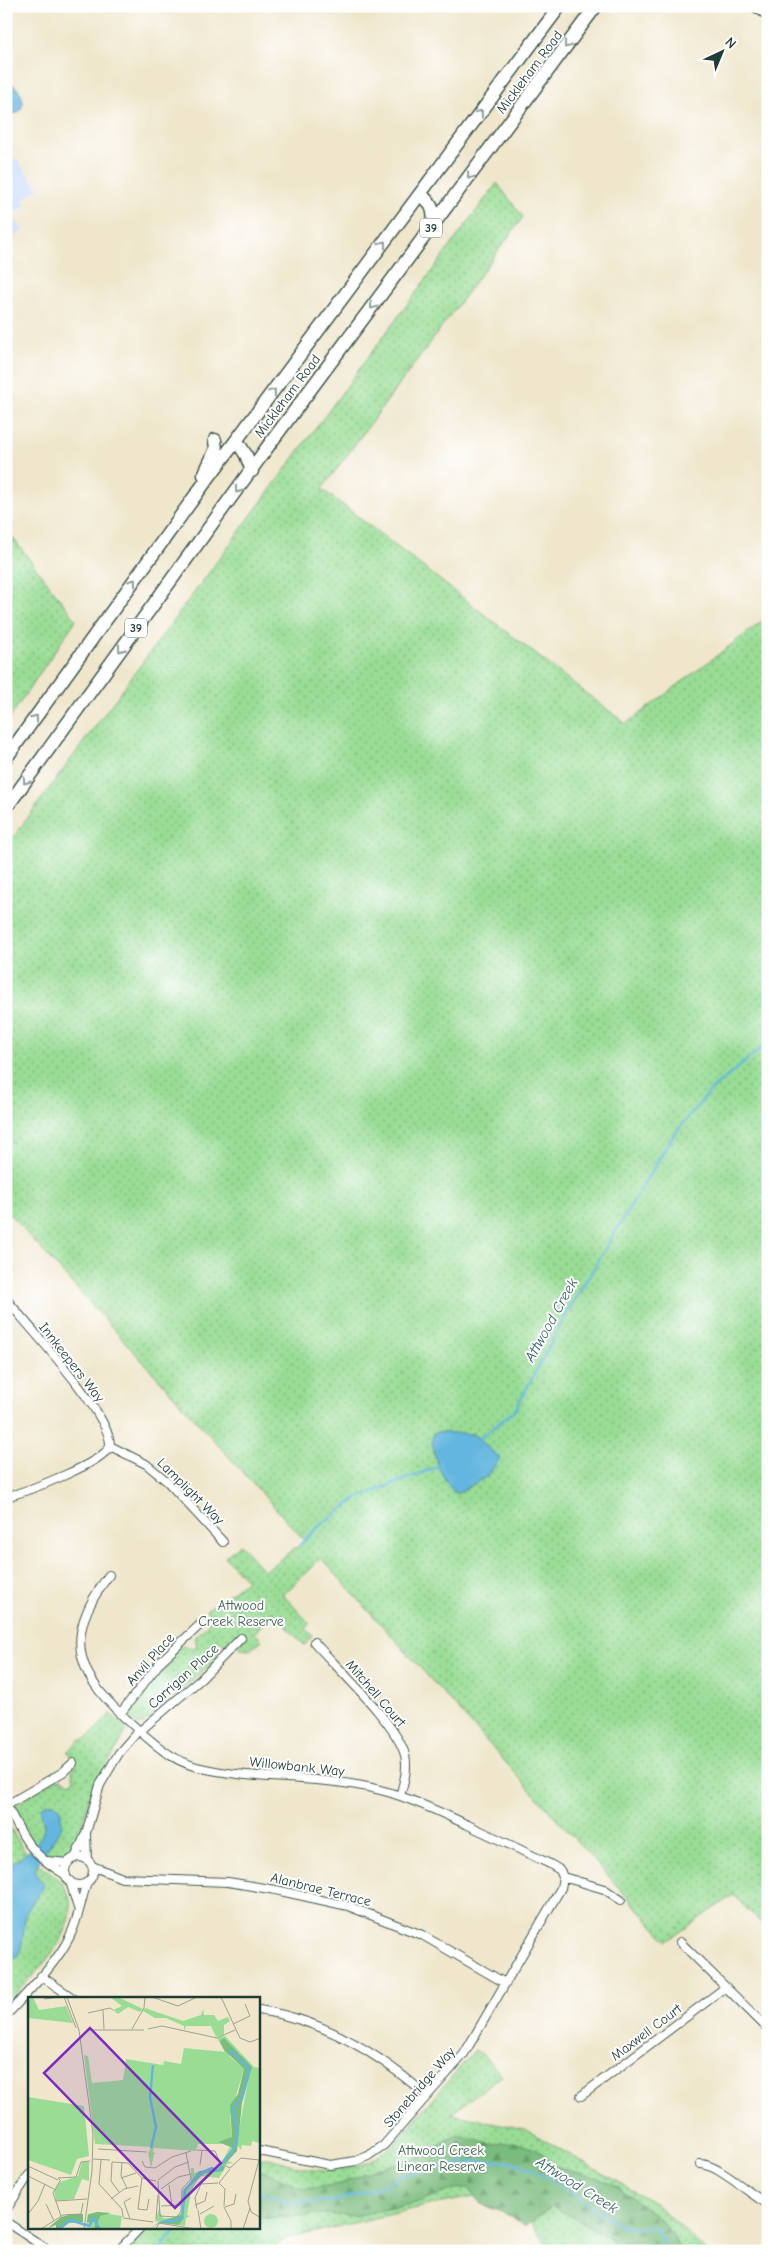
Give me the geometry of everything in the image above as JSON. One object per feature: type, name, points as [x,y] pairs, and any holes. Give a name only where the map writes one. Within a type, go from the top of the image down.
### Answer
[{"type":"main road","name":"Mickleham Road","points":[[6,758],[203,485],[560,6]]},
{"type":"main road","name":"Mickleham Road","points":[[6,808],[252,470],[596,6]]},
{"type":"main road","points":[[420,194],[432,206],[435,215],[434,225]]},
{"type":"main road","points":[[203,485],[205,471],[216,449],[215,440]]},
{"type":"main road","points":[[237,441],[246,454],[252,470]]},
{"type":"main road","points":[[227,453],[252,470]]},
{"type":"street","points":[[753,6],[768,16]]},
{"type":"street","name":"Innkeepers Way","points":[[6,1299],[80,1387],[108,1434],[110,1446]]},
{"type":"street","points":[[6,1497],[40,1486],[70,1472],[100,1456],[110,1446]]},
{"type":"street","name":"Lamplight Way","points":[[110,1446],[146,1464],[168,1482],[223,1542]]},
{"type":"street","name":"Willowbank Way","points":[[109,1575],[89,1605],[83,1623],[80,1643],[85,1666],[95,1688],[120,1714],[166,1753],[196,1766],[359,1786],[400,1796],[550,1864],[560,1870],[562,1877],[604,1889],[621,1900]]},
{"type":"street","name":"Anvil Place","points":[[120,1714],[161,1661],[202,1623]]},
{"type":"street","name":"Corrigan Place","points":[[139,1731],[201,1679],[241,1638]]},
{"type":"street","name":"Mitchell Court","points":[[314,1642],[397,1735],[405,1756],[406,1766],[400,1796]]},
{"type":"street","points":[[47,1861],[68,1863],[75,1858],[86,1833],[104,1777],[119,1753],[139,1731]]},
{"type":"street","points":[[68,1878],[38,1855],[22,1837],[7,1804],[63,1772],[73,1762]]},
{"type":"street","points":[[6,2016],[41,1976],[70,1937],[76,1923],[78,1908],[89,1880],[92,1866],[87,1859],[86,1833]]},
{"type":"street","points":[[75,1858],[87,1859]]},
{"type":"street","points":[[68,1863],[68,1878],[78,1908]]},
{"type":"street","name":"Alanbrae Terrace","points":[[92,1866],[114,1876],[134,1879],[236,1884],[348,1906],[422,1935],[505,1983]]},
{"type":"street","name":"Alanbrae Terrace","points":[[68,1878],[78,1884],[89,1880],[114,1876]]},
{"type":"street","name":"Stonebridge Way","points":[[260,2151],[280,2154],[316,2164],[330,2165],[356,2161],[368,2156],[384,2145],[464,2054],[561,1888],[562,1877]]},
{"type":"street","points":[[680,1942],[768,2029]]},
{"type":"street","points":[[41,1976],[72,1997]]},
{"type":"street","name":"Maxwell Court","points":[[581,2096],[726,1987]]},
{"type":"street","points":[[260,2010],[292,2018],[340,2037],[394,2068],[427,2096]]},
{"type":"street","points":[[700,2164],[713,2166],[746,2191],[768,2204]]},
{"type":"street","points":[[6,2210],[28,2177]]},
{"type":"street","points":[[6,2222],[50,2251]]},
{"type":"street","points":[[118,2251],[138,2230]]},
{"type":"shaded area","points":[[17,159],[39,188],[23,200],[26,205],[12,215],[23,230],[8,242],[6,160]]},
{"type":"green space","name":"Attwood Creek Reserve","points":[[497,183],[523,217],[322,489],[626,724],[768,617],[768,1930],[733,1895],[667,1941],[321,1558],[283,1595],[310,1624],[306,1629],[312,1636],[305,1646],[272,1611],[255,1633],[262,1640],[250,1650],[240,1649],[241,1640],[236,1636],[229,1644],[219,1642],[216,1645],[219,1653],[217,1658],[154,1716],[139,1726],[126,1714],[146,1682],[179,1646],[193,1648],[197,1646],[195,1636],[206,1627],[211,1616],[206,1610],[247,1581],[225,1557],[240,1544],[264,1571],[305,1541],[6,1210],[6,847]]},
{"type":"green space","points":[[6,529],[76,620],[6,723]]},
{"type":"green space","points":[[111,1714],[126,1728],[125,1733],[90,1795],[77,1842],[67,1858],[56,1858],[47,1855],[32,1843],[14,1806],[56,1779],[62,1779],[70,1783],[74,1780],[72,1771],[77,1763],[68,1752],[79,1740],[86,1739]]},
{"type":"green space","points":[[6,1818],[26,1853],[57,1878],[68,1894],[71,1911],[66,1928],[57,1946],[6,2005]]},
{"type":"green space","name":"Attwood Creek Linear Reserve","points":[[475,2050],[483,2055],[502,2075],[451,2114],[525,2129],[656,2204],[706,2251],[552,2251],[517,2204],[486,2195],[430,2205],[285,2239],[270,2251],[128,2251],[148,2230],[260,2230],[260,2158],[270,2158],[306,2169],[324,2171],[348,2169],[371,2161],[392,2146]]},
{"type":"green space","points":[[458,2135],[493,2144],[514,2142],[536,2149],[558,2168],[592,2176],[620,2188],[659,2218],[672,2234],[680,2251],[625,2251],[584,2222],[552,2207],[524,2227],[513,2217],[481,2204],[469,2188],[455,2189],[415,2203],[354,2216],[323,2214],[260,2219],[260,2170],[304,2189],[340,2184],[373,2170],[418,2158]]},
{"type":"water","points":[[6,79],[15,86],[23,100],[20,110],[16,114],[6,112]]},
{"type":"water","points":[[437,1432],[473,1434],[500,1458],[488,1476],[457,1494],[447,1483],[435,1458],[432,1441],[433,1434]]},
{"type":"water","points":[[47,1803],[54,1803],[60,1808],[62,1826],[35,1868],[38,1878],[44,1883],[26,1916],[23,1940],[18,1955],[6,1962],[6,1866],[23,1856],[40,1838],[44,1827],[41,1807]]},
{"type":"waterway","name":"Attwood Creek","points":[[477,1441],[515,1410],[568,1311],[672,1137],[711,1090],[768,1043]]},
{"type":"waterway","name":"Attwood Creek","points":[[300,1545],[317,1528],[357,1498],[442,1465]]},
{"type":"waterway","name":"Attwood Creek","points":[[260,2191],[288,2203],[335,2201],[383,2186],[402,2176],[440,2167],[478,2161],[512,2162],[530,2168],[561,2186],[621,2226],[655,2228],[659,2231],[667,2251]]},
{"type":"waterway","name":"Attwood Creek","points":[[161,2251],[168,2238],[177,2230]]}]
